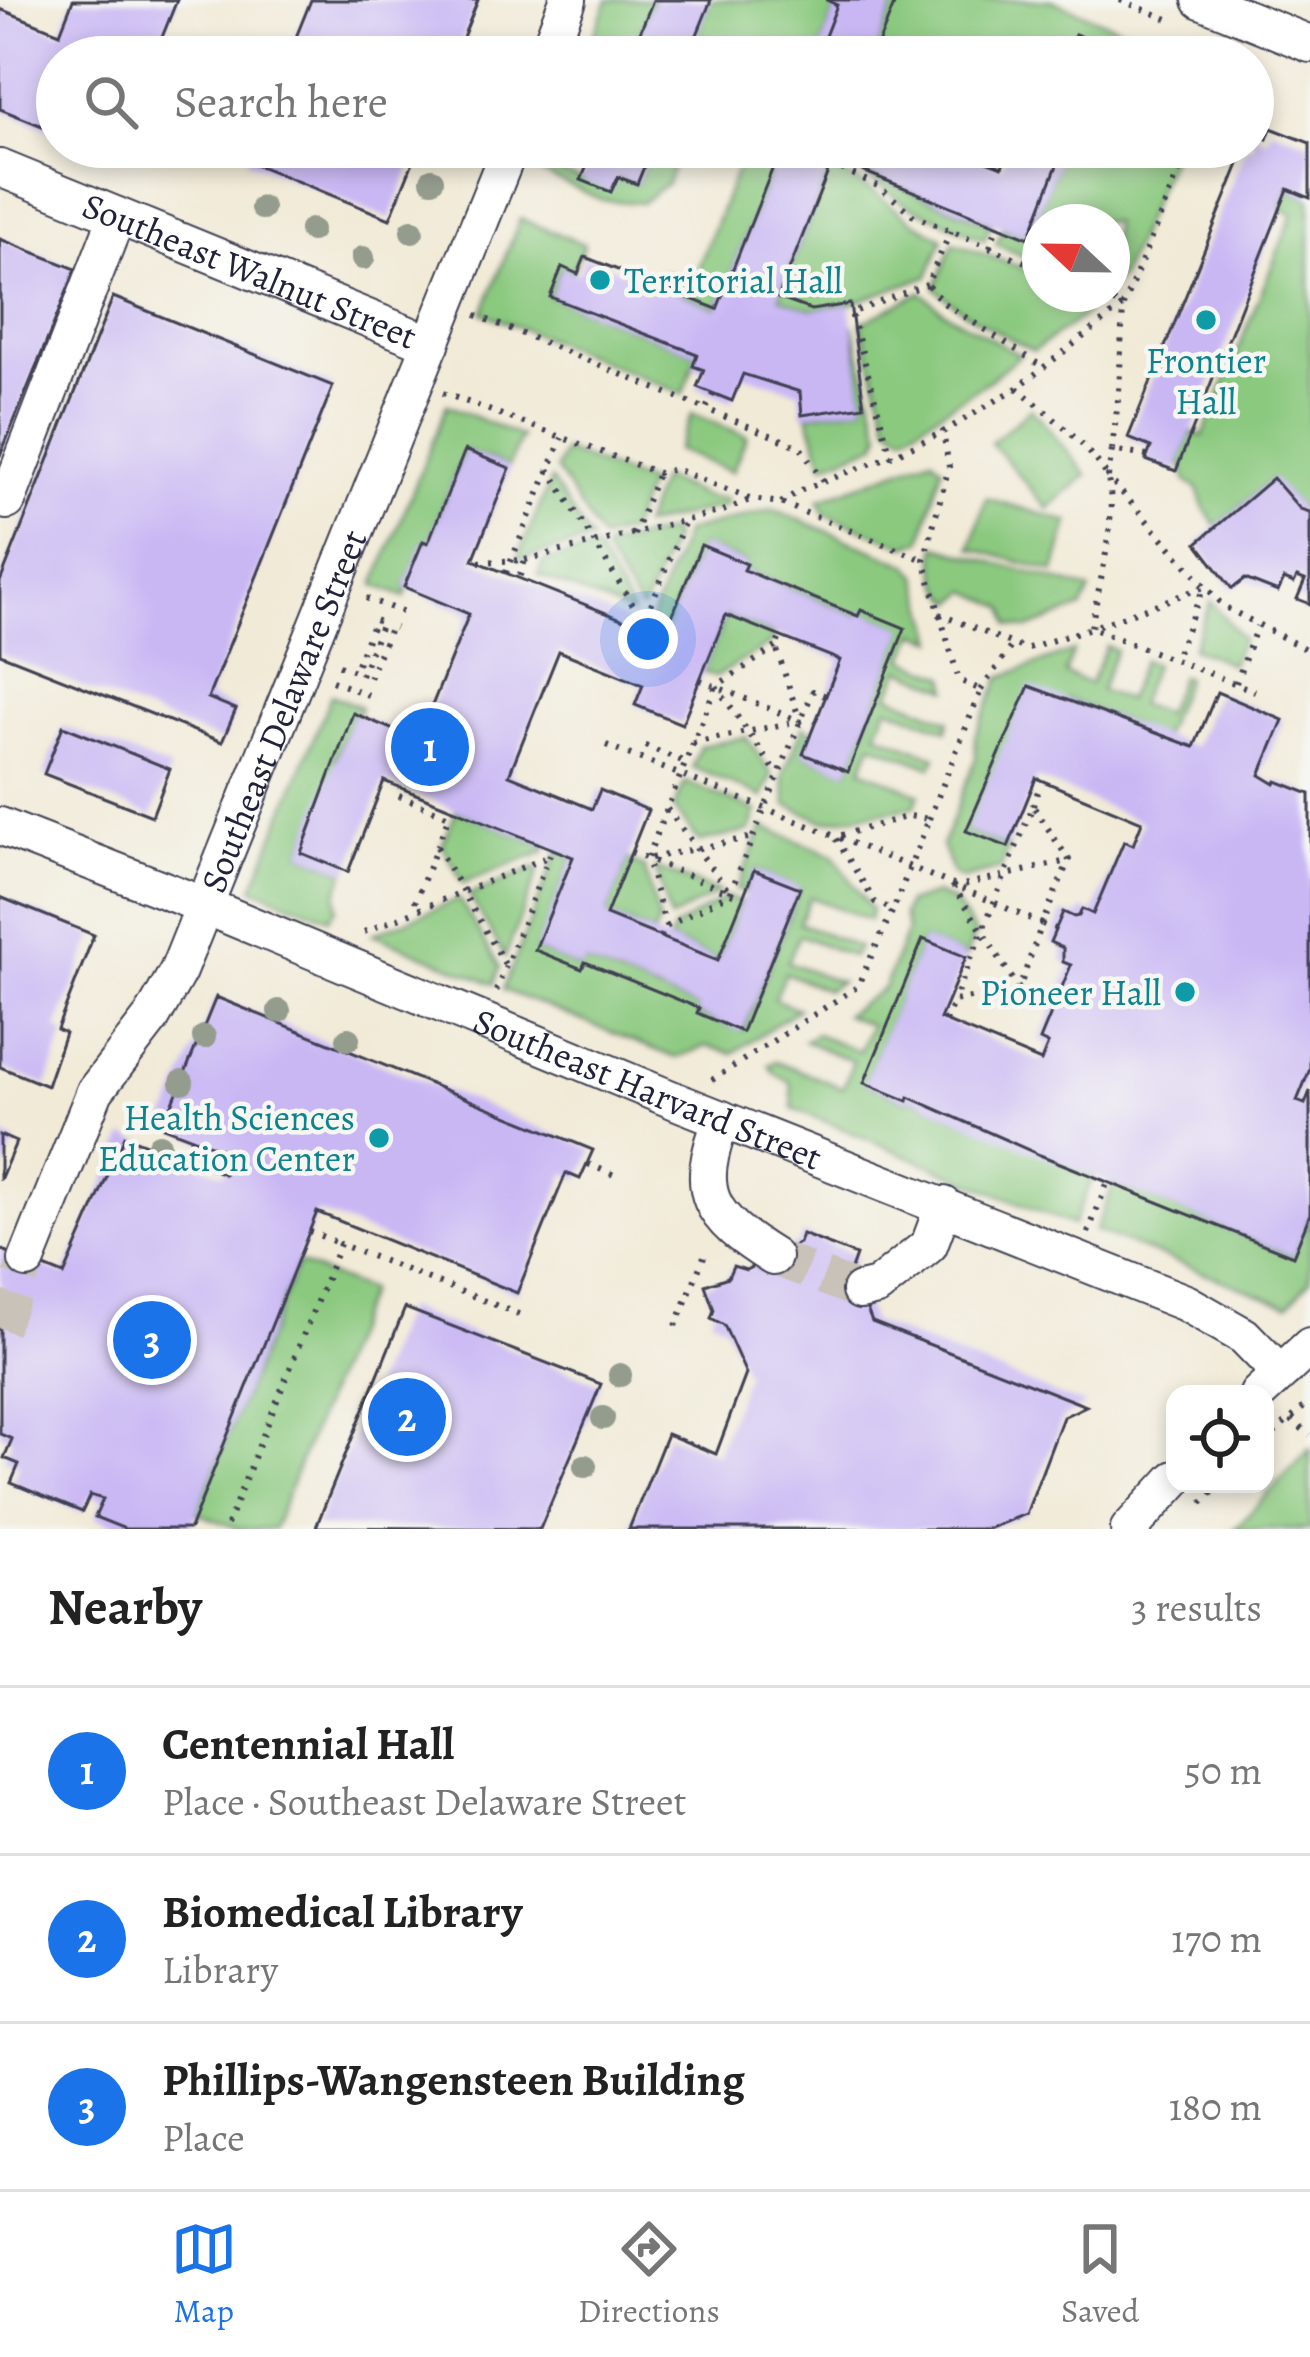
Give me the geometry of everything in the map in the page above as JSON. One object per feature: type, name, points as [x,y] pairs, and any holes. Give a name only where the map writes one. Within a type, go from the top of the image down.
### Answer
[{"type":"street","points":[[554,36],[568,0]]},
{"type":"street","points":[[1201,0],[1245,8],[1310,44]]},
{"type":"street","name":"Southeast Walnut Street","points":[[0,168],[431,344]]},
{"type":"street","name":"Southeast Delaware Street","points":[[28,1260],[95,1091],[163,1000],[205,906],[502,168]]},
{"type":"street","points":[[7,501],[117,216]]},
{"type":"street","name":"Southeast Harvard Street","points":[[0,826],[1186,1303],[1244,1336],[1269,1384]]},
{"type":"street","points":[[722,1119],[705,1162],[719,1214],[739,1235],[773,1257]]},
{"type":"street","points":[[860,1291],[877,1287],[929,1245],[944,1205]]},
{"type":"street","points":[[1269,1384],[1310,1346]]},
{"type":"street","points":[[1129,1529],[1166,1489]]},
{"type":"path","points":[[840,168],[880,187],[914,216],[1022,260]]},
{"type":"path","points":[[1130,289],[1180,168]]},
{"type":"path","points":[[990,247],[998,226]]},
{"type":"path","points":[[891,456],[851,313],[927,284],[951,231]]},
{"type":"path","points":[[927,284],[942,302],[1043,367]]},
{"type":"path","points":[[782,503],[799,491],[943,432],[1017,388],[1115,312]]},
{"type":"path","points":[[1091,628],[1109,517],[1108,477],[1123,312]]},
{"type":"path","points":[[474,314],[800,447],[824,482]]},
{"type":"path","points":[[1017,388],[1062,424],[1223,606],[1310,650]]},
{"type":"path","points":[[443,393],[658,473],[675,469],[752,499],[782,503],[923,560]]},
{"type":"path","points":[[706,409],[713,394]]},
{"type":"path","points":[[943,432],[950,467],[923,560],[958,680],[982,690]]},
{"type":"path","points":[[506,573],[562,438]]},
{"type":"path","points":[[1112,450],[1147,456]]},
{"type":"path","points":[[549,469],[643,625],[685,521]]},
{"type":"path","points":[[634,535],[658,473]]},
{"type":"path","points":[[479,562],[510,564],[597,544],[752,499]]},
{"type":"path","points":[[519,578],[525,560]]},
{"type":"path","points":[[939,614],[1024,650],[1204,587]]},
{"type":"path","points":[[1174,660],[1204,587]]},
{"type":"path","points":[[362,597],[402,612]]},
{"type":"path","points":[[335,664],[354,671],[374,620],[382,623],[361,675],[369,679],[391,626],[395,628]]},
{"type":"path","points":[[1236,683],[1257,626]]},
{"type":"path","points":[[1091,628],[1255,691]]},
{"type":"path","points":[[662,937],[666,927],[647,859],[679,774],[716,686],[776,647],[780,637]]},
{"type":"path","points":[[709,1082],[857,987],[982,690],[1012,645]]},
{"type":"path","points":[[776,647],[800,721]]},
{"type":"path","points":[[329,680],[368,695]]},
{"type":"path","points":[[700,680],[800,721]]},
{"type":"path","points":[[716,686],[778,775]]},
{"type":"path","points":[[666,927],[730,892],[812,691],[826,696]]},
{"type":"path","points":[[693,742],[800,721]]},
{"type":"path","points":[[606,745],[1056,928]]},
{"type":"path","points":[[645,746],[686,762]]},
{"type":"path","points":[[945,1021],[1040,788]]},
{"type":"path","points":[[399,796],[449,816],[412,910]]},
{"type":"path","points":[[1033,806],[1069,860]]},
{"type":"path","points":[[667,808],[730,892]]},
{"type":"path","points":[[836,837],[910,816],[929,818]]},
{"type":"path","points":[[647,859],[753,837]]},
{"type":"path","points":[[836,837],[875,902],[892,910]]},
{"type":"path","points":[[437,847],[506,966]]},
{"type":"path","points":[[364,932],[551,852],[495,993]]},
{"type":"path","points":[[631,852],[743,898]]},
{"type":"path","points":[[954,887],[1069,860]]},
{"type":"path","points":[[1019,989],[1069,860]]},
{"type":"path","points":[[954,887],[1019,989]]},
{"type":"path","points":[[953,1001],[1019,989]]},
{"type":"path","points":[[588,1164],[619,1177]]},
{"type":"path","points":[[1087,1236],[1108,1181]]},
{"type":"path","points":[[309,1231],[526,1317]]},
{"type":"path","points":[[227,1525],[340,1244]]},
{"type":"path","points":[[676,1326],[709,1245]]},
{"type":"path","points":[[1274,1434],[1310,1402]]},
{"type":"path","points":[[1291,1420],[1310,1435]]},
{"type":"green space","points":[[608,0],[653,0],[638,36],[593,36]]},
{"type":"green space","points":[[711,0],[825,0],[837,5],[825,36],[696,36]]},
{"type":"green space","points":[[896,0],[1051,0],[1141,36],[1075,34],[881,36]]},
{"type":"green space","points":[[547,168],[581,180],[618,177],[637,184],[643,168],[673,168],[667,183],[641,203],[602,200],[539,172]]},
{"type":"green space","points":[[737,168],[773,168],[717,309],[660,286],[665,272],[693,281]]},
{"type":"green space","points":[[1056,168],[1166,168],[1130,254],[1130,204],[1042,204]]},
{"type":"green space","points":[[829,169],[864,185],[943,239],[928,276],[850,304],[811,310],[779,298]]},
{"type":"green space","points":[[857,169],[991,224],[984,240],[902,202]]},
{"type":"green space","points":[[1288,189],[1310,198],[1310,512],[1300,509],[1272,479],[1217,526],[1198,489],[1187,482],[1180,460],[1191,432],[1203,436],[1293,214],[1280,208]]},
{"type":"green space","points":[[520,219],[584,244],[572,272],[561,268],[550,297],[697,354],[683,394],[483,313]]},
{"type":"green space","points":[[1003,228],[1022,235],[1022,256],[996,244]]},
{"type":"green space","points":[[953,243],[1022,268],[1022,312],[1085,312],[1033,351],[935,288]]},
{"type":"green space","points":[[921,292],[943,311],[1020,355],[905,434],[889,425],[861,323]]},
{"type":"green space","points":[[853,325],[881,433],[876,444],[824,464],[808,415],[864,406]]},
{"type":"green space","points":[[447,405],[521,437],[508,467],[465,450],[428,543],[423,542],[405,597],[375,585]]},
{"type":"green space","points":[[1031,408],[1087,475],[1048,509],[991,443]]},
{"type":"green space","points":[[692,414],[747,436],[732,472],[677,450]]},
{"type":"green space","points":[[564,451],[648,483],[629,531],[601,540],[556,469]]},
{"type":"green space","points":[[932,457],[942,467],[922,540],[906,546],[825,514],[819,500]]},
{"type":"green space","points":[[661,478],[708,498],[726,499],[725,506],[642,526]]},
{"type":"green space","points":[[551,480],[591,541],[520,559],[518,557]]},
{"type":"green space","points":[[986,498],[1069,522],[1055,572],[971,548]]},
{"type":"green space","points":[[773,509],[907,564],[918,575],[936,640],[916,633],[905,659],[946,676],[949,689],[901,669],[890,695],[949,720],[947,730],[888,707],[877,733],[936,757],[931,767],[872,744],[862,769],[920,794],[914,807],[824,821],[787,805],[783,775],[803,727],[812,731],[803,754],[848,771],[904,628],[861,611],[858,616],[744,570],[746,563],[701,546],[664,636],[647,629],[685,532]]},
{"type":"green space","points":[[670,531],[673,538],[643,609],[639,608],[604,552],[606,547]]},
{"type":"green space","points":[[937,546],[1090,590],[1082,608],[1028,629],[1010,625],[1006,608],[969,591],[955,602],[949,596],[938,577]]},
{"type":"green space","points":[[595,549],[631,614],[538,575],[543,562]]},
{"type":"green space","points":[[1211,601],[1242,639],[1231,664],[1192,648]]},
{"type":"green space","points":[[726,615],[774,634],[770,644],[715,677],[703,672]]},
{"type":"green space","points":[[1106,646],[1116,650],[1100,690],[1126,700],[1143,660],[1154,665],[1138,704],[1164,714],[1180,676],[1186,678],[1163,734],[1067,699],[967,831],[1008,847],[1001,869],[962,879],[953,875],[942,846],[976,758],[975,736],[1001,677],[1073,651],[1065,674],[1090,684]]},
{"type":"green space","points":[[331,695],[360,707],[358,715],[353,714],[301,853],[345,871],[337,908],[329,918],[253,888]]},
{"type":"green space","points":[[746,737],[772,775],[763,797],[692,767],[700,746]]},
{"type":"green space","points":[[685,782],[757,811],[750,831],[699,842],[674,808]]},
{"type":"green space","points":[[457,810],[546,846],[544,852],[463,883],[442,845]]},
{"type":"green space","points":[[763,827],[833,855],[871,910],[869,920],[810,897],[799,923],[858,947],[853,957],[799,935],[788,962],[840,982],[827,990],[785,973],[774,999],[798,1009],[733,1053],[707,1046],[676,1058],[503,990],[558,851],[573,857],[536,950],[581,969],[585,962],[743,1031],[800,889],[755,870],[745,892],[736,890]]},
{"type":"green space","points":[[628,859],[644,868],[659,922],[654,934],[606,915]]},
{"type":"green space","points":[[655,868],[719,892],[670,919]]},
{"type":"green space","points":[[539,870],[505,957],[469,895]]},
{"type":"green space","points":[[935,894],[954,902],[975,934],[966,957],[923,940],[865,1083],[1094,1175],[1073,1225],[793,1108],[791,1083],[769,1065],[776,1061],[843,1088],[853,1061],[804,1041],[816,1034],[859,1051],[870,1025],[845,1015],[884,988],[907,930],[903,915],[907,903]]},
{"type":"green space","points":[[727,897],[741,903],[718,960],[669,940],[674,928]]},
{"type":"green space","points":[[459,899],[500,967],[494,984],[373,934]]},
{"type":"green space","points":[[1114,1183],[1292,1256],[1310,1214],[1310,1280],[1288,1305],[1095,1231]]},
{"type":"green space","points":[[298,1263],[368,1291],[273,1529],[239,1529],[196,1513]]},
{"type":"green space","points":[[1310,1449],[1310,1529],[1235,1529],[1274,1493]]},
{"type":"building","points":[[73,0],[177,0],[162,36],[36,36],[36,124],[0,109],[0,9],[60,33]]},
{"type":"building","points":[[311,0],[478,0],[463,36],[296,36]]},
{"type":"building","points":[[653,0],[711,0],[696,36],[638,36]]},
{"type":"building","points":[[826,0],[896,0],[881,36],[825,36],[837,5]]},
{"type":"building","name":"Frontier Hall","points":[[1274,129],[1310,143],[1310,198],[1288,189],[1176,471],[1146,460],[1151,447],[1128,438],[1237,168],[1274,168]]},
{"type":"building","points":[[264,168],[411,168],[390,219]]},
{"type":"building","points":[[586,168],[643,168],[637,184],[618,177],[611,192],[581,180]]},
{"type":"building","name":"Territorial Hall","points":[[773,168],[829,168],[778,298],[811,310],[850,304],[864,406],[802,415],[800,392],[743,374],[732,401],[697,387],[704,370],[693,366],[697,354],[550,297],[562,267],[578,274],[585,257],[717,309]]},
{"type":"building","name":"Territorial Hall","points":[[855,168],[1056,168],[1042,204],[1022,204],[1022,235]]},
{"type":"building","points":[[0,239],[76,269],[0,456]]},
{"type":"building","points":[[113,297],[333,386],[208,698],[236,709],[222,742],[0,654],[0,582]]},
{"type":"building","points":[[465,450],[510,468],[473,560],[664,636],[701,545],[747,564],[744,570],[858,616],[861,610],[905,628],[848,772],[803,754],[840,660],[726,615],[682,724],[635,705],[643,685],[559,651],[509,775],[592,809],[600,790],[648,810],[606,915],[718,960],[754,870],[800,888],[742,1032],[697,1013],[699,1008],[585,962],[582,969],[535,950],[573,857],[384,781],[348,872],[301,853],[353,713],[418,740],[469,614],[404,587],[423,541],[428,543]]},
{"type":"building","name":"Frontier Hall","points":[[1273,478],[1300,509],[1310,512],[1310,604],[1297,599],[1305,580],[1297,577],[1294,583],[1284,579],[1278,592],[1245,579],[1232,589],[1197,543]]},
{"type":"building","name":"Pioneer Hall","points":[[1029,686],[1194,747],[1217,692],[1283,720],[1260,775],[1310,794],[1310,1069],[1297,1101],[1305,1104],[1310,1091],[1310,1214],[1293,1256],[909,1097],[908,1101],[864,1083],[923,939],[966,957],[940,1019],[1041,1061],[1048,1044],[1040,1040],[1071,965],[1063,962],[1063,948],[1050,942],[1063,912],[1074,917],[1082,909],[1093,914],[1124,841],[1133,845],[1142,822],[1036,778],[1008,847],[966,831]]},
{"type":"building","points":[[63,726],[170,769],[152,816],[44,774]]},
{"type":"building","points":[[0,897],[94,935],[57,1029],[65,1033],[47,1086],[0,1067]]},
{"type":"building","points":[[216,997],[593,1150],[580,1179],[566,1173],[517,1293],[317,1212],[190,1529],[125,1529],[95,1517],[103,1499],[90,1495],[82,1512],[11,1483],[19,1464],[4,1458],[12,1439],[0,1434],[0,1249],[64,1275],[125,1136],[224,1174],[232,1153],[163,1127]]},
{"type":"building","points":[[0,1135],[16,1142],[0,1180]]},
{"type":"building","points":[[802,1234],[856,1255],[851,1269],[872,1322],[1086,1406],[1063,1417],[1026,1514],[987,1529],[629,1529],[667,1434],[716,1454],[746,1374],[724,1325],[711,1318],[714,1310],[705,1285],[728,1277],[733,1266],[746,1270],[799,1243]]},
{"type":"building","points":[[405,1308],[601,1384],[540,1529],[316,1527]]},
{"type":"tunnel","points":[[773,1257],[860,1291]]},
{"type":"tunnel","points":[[0,1328],[27,1260]]},
{"type":"place","name":"Territorial Hall","points":[[600,280]]},
{"type":"place","name":"Frontier Hall","points":[[1206,320]]},
{"type":"place","name":"Centennial Hall","points":[[430,747]]},
{"type":"place","name":"Pioneer Hall","points":[[1185,992]]},
{"type":"place","name":"Health Sciences Education Center","points":[[379,1138]]},
{"type":"place","name":"Phillips-Wangensteen Building","points":[[152,1340]]},
{"type":"place","name":"Biomedical Library","points":[[407,1417]]}]
